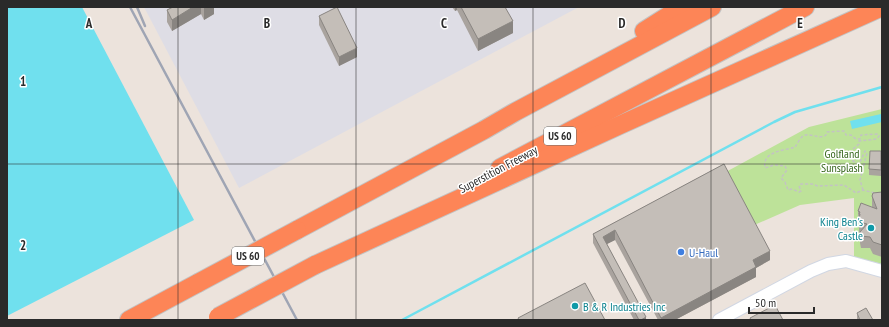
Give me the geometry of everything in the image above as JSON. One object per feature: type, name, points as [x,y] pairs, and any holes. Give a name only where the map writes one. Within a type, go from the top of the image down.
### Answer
[{"type":"highway","points":[[515,112],[682,7]]},
{"type":"highway","name":"US 60","points":[[129,320],[712,7]]},
{"type":"highway","name":"Superstition Freeway","points":[[215,318],[805,7]]},
{"type":"highway","points":[[315,265],[882,7]]},
{"type":"street","points":[[719,320],[811,271],[828,264],[846,261],[882,271]]},
{"type":"path","points":[[863,190],[860,180],[867,153],[865,151],[859,164],[853,161],[851,151],[859,144],[859,141],[877,139],[879,136],[878,134],[862,135],[860,139],[856,139],[851,135],[846,135],[844,131],[827,132],[826,135],[821,138],[805,135],[795,147],[779,150],[766,157],[764,160],[765,168],[774,165],[786,167],[787,170],[781,178],[785,182],[788,190],[792,189],[799,192],[801,191],[799,186],[801,184],[812,184],[818,186],[844,185],[856,192],[863,190],[876,193]]},
{"type":"shaded area","points":[[144,7],[579,7],[239,188]]},
{"type":"green space","name":"Golfland Sunsplash","points":[[882,109],[882,264],[854,257],[854,198],[800,205],[752,226],[724,173],[809,127]]},
{"type":"water","points":[[7,7],[82,7],[194,220],[7,316]]},
{"type":"water","points":[[881,114],[882,122],[852,129],[850,121]]},
{"type":"building","points":[[173,7],[193,7],[172,20],[167,10]]},
{"type":"building","points":[[337,7],[357,48],[339,57],[319,16]]},
{"type":"building","points":[[461,7],[505,7],[513,21],[478,39]]},
{"type":"building","points":[[870,151],[881,151],[881,170],[869,169]]},
{"type":"building","points":[[724,164],[770,251],[753,260],[756,267],[661,318],[615,230],[603,237],[646,317],[639,320],[593,234]]},
{"type":"building","name":"King Ben's Castle","points":[[882,192],[882,245],[873,242],[870,237],[861,236],[860,232],[867,224],[859,222],[860,212],[858,211],[861,203],[877,209],[872,196],[873,193]]},
{"type":"building","points":[[585,283],[605,320],[519,320],[518,318]]},
{"type":"building","points":[[775,305],[783,320],[751,320],[750,318]]},
{"type":"building","points":[[866,308],[873,320],[860,320],[857,313]]},
{"type":"waterway","points":[[402,320],[774,122],[795,112],[882,87]]},
{"type":"railway","points":[[130,7],[297,320]]},
{"type":"railway","points":[[137,7],[145,26]]},
{"type":"place","name":"King Ben's Castle","points":[[871,228]]},
{"type":"place","name":"U-Haul","points":[[681,252]]},
{"type":"place","name":"B & R Industries Inc","points":[[575,306]]}]
